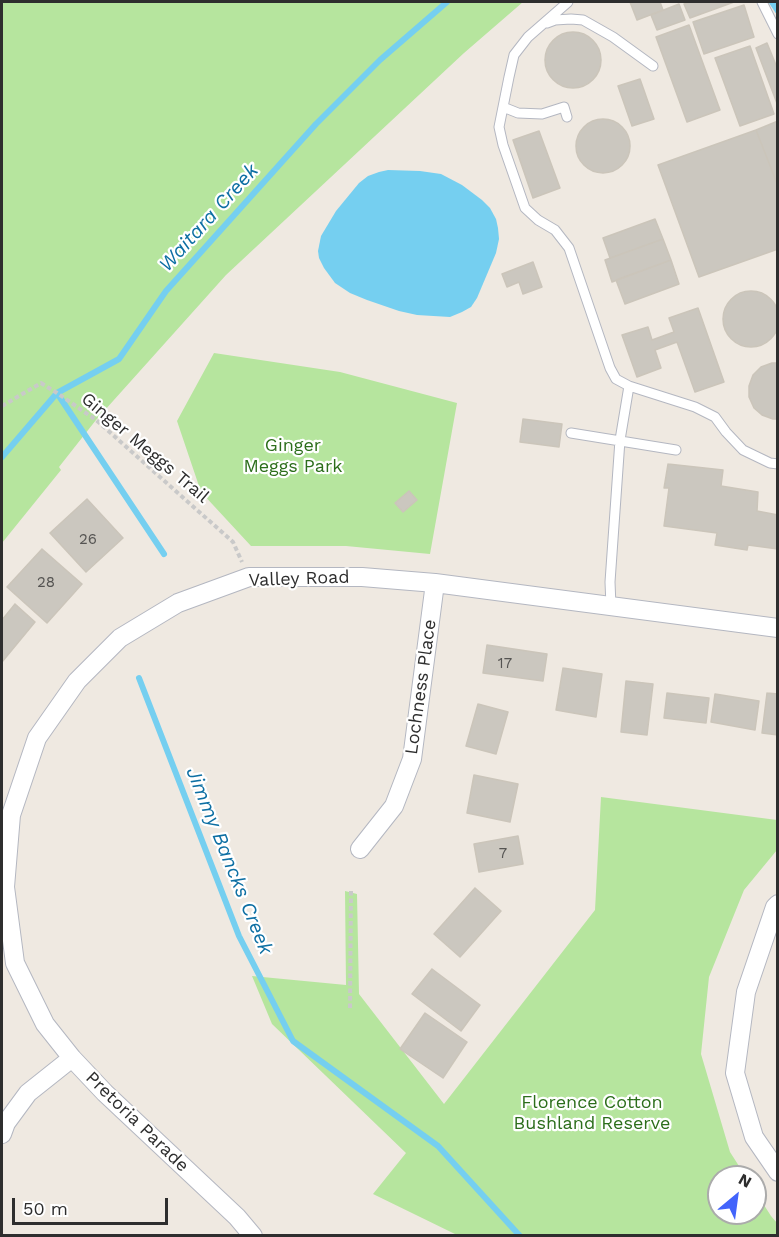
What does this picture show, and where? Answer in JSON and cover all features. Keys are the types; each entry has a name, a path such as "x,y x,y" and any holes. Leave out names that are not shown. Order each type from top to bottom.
{"street":[{"name":"Valley Road","path":"72,1058 45,1024 15,963 5,887 11,815 37,738 76,681 120,638 178,603 249,577 362,577 435,583 777,628"},
{"name":"Lochness Place","path":"360,849 394,806 412,759 435,583"},
{"path":"777,904 746,992 735,1073 754,1137 777,1172"},
{"path":"2,1134 6,1123 28,1093 72,1058"},
{"name":"Pretoria Parade","path":"72,1058 105,1093 237,1216 253,1236"}],"lane":[{"path":"568,2 528,37 514,56 503,107 499,127 525,208 538,220 555,230 569,248 609,368 616,379 629,386 695,407 715,417 743,450 777,464"},
{"path":"762,2 777,34"},
{"path":"542,25 563,19 583,20 613,37 653,66"},
{"path":"503,107 518,112 542,114 564,107 567,117"},
{"path":"610,606 620,440 629,386"},
{"path":"571,433 676,450"}],"path":[{"name":"Ginger Meggs Trail","path":"2,406 41,383 57,393 96,420 233,542 249,577"},
{"path":"350,1008 351,889"}],"green space":[{"path":"2,2 523,2 464,53 226,275 96,420 59,467 61,470 2,543"},
{"name":"Ginger Meggs Park","path":"214,353 340,372 457,403 430,554 346,546 251,546 201,492 177,421"},
{"name":"Florence Cotton Bushland Reserve","path":"601,797 777,820 777,850 744,890 709,977 701,1054 730,1152 738,1165 707,1165 707,1225 767,1225 767,1210 777,1223 777,1235 457,1235 373,1194 406,1153 272,1024 252,976 346,985 345,891 357,894 359,994 444,1104 595,910"}],"water":[{"path":"388,170 441,174 462,185 490,208 496,219 499,239 496,253 471,307 450,317 417,315 399,311 350,293 335,283 324,268 318,251 321,236 336,211 359,183 368,176"}],"building":[{"path":"630,2 660,2 663,10 637,20"},
{"path":"734,2 690,18 684,4"},
{"path":"679,4 685,20 657,30 651,15"},
{"path":"744,5 754,37 704,54 693,22"},
{"path":"689,25 720,110 687,122 656,37"},
{"path":"567,32 579,32 589,36 597,44 601,60 597,76 589,84 579,88 567,88 557,84 549,76 545,66 545,54 549,44 557,36"},
{"path":"767,43 778,70 778,106 756,48"},
{"path":"750,46 774,114 740,126 715,58"},
{"path":"640,79 654,119 632,126 618,86"},
{"path":"603,119 613,121 622,127 628,136 630,146 628,156 622,165 613,171 603,173 593,171 584,165 578,156 576,146 578,136 584,127 593,121"},
{"path":"778,121 778,186 756,130"},
{"path":"756,130 778,186 778,249 699,277 658,165"},
{"path":"539,131 560,188 533,198 513,140"},
{"path":"655,219 663,239 610,258 603,238"},
{"path":"663,239 671,260 612,282 605,260"},
{"path":"671,260 679,284 625,304 616,280"},
{"path":"533,262 542,287 523,294 519,282 507,287 502,274"},
{"path":"751,291 762,293 771,299 777,308 779,319 777,330 771,339 762,345 751,347 740,345 731,339 725,330 723,319 725,308 731,299 740,293"},
{"path":"698,308 724,382 695,392 677,342 655,350 661,368 637,377 622,335 648,327 652,340 674,332 669,318"},
{"path":"778,363 778,419 762,415 754,408 749,397 749,386 753,375 761,367"},
{"path":"523,419 562,424 559,447 520,442"},
{"path":"668,464 723,470 721,486 758,492 757,511 778,515 778,549 748,545 747,550 715,545 717,533 664,526 669,488 664,488"},
{"path":"409,491 417,500 403,512 395,503"},
{"path":"87,499 123,538 86,572 50,533"},
{"path":"42,549 82,584 47,623 7,587"},
{"path":"15,604 35,622 2,662 2,620"},
{"path":"487,645 547,654 543,681 483,673"},
{"path":"563,668 602,674 596,717 556,710"},
{"path":"626,681 653,684 647,735 621,732"},
{"path":"667,693 709,698 706,723 664,718"},
{"path":"767,693 778,694 778,735 762,733"},
{"path":"715,694 759,701 755,730 711,722"},
{"path":"478,704 508,712 496,754 466,746"},
{"path":"474,775 518,784 510,822 467,813"},
{"path":"518,836 523,864 479,872 474,844"},
{"path":"475,888 501,911 460,957 434,934"},
{"path":"432,969 480,1005 461,1031 412,994"},
{"path":"425,1013 467,1042 443,1078 400,1049"}],"waterway":[{"name":"Waitara Creek","path":"2,457 57,393 119,359 166,291 316,124 380,60 447,2"},
{"path":"772,2 778,11"},
{"name":"Jimmy Bancks Creek","path":"57,393 164,554"},
{"name":"Jimmy Bancks Creek","path":"139,678 239,936 293,1041 438,1146 520,1236"}]}
